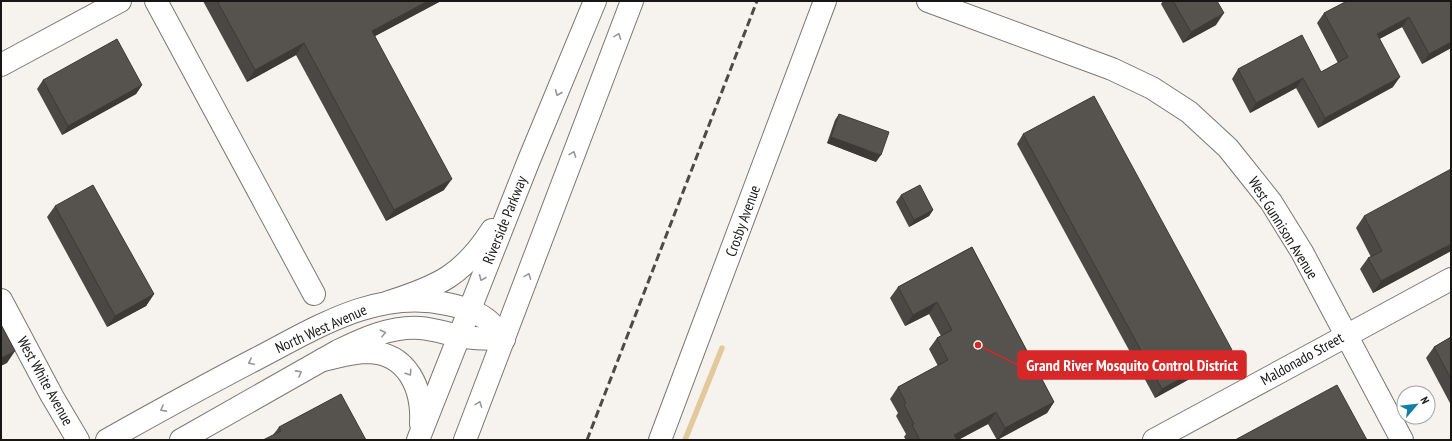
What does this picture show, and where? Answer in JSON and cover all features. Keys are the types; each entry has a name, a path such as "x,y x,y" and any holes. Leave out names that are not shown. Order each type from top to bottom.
{"street":[{"path":"1,65 120,1"},
{"path":"156,1 314,294"},
{"name":"Riverside Parkway","path":"419,437 595,1"},
{"path":"465,440 632,1"},
{"name":"Crosby Avenue","path":"660,440 825,1"},
{"name":"West Gunnison Avenue","path":"928,1 1112,70 1152,88 1189,112 1228,148 1271,202 1302,252 1402,440"},
{"path":"389,302 436,285 460,269 481,247 516,194"},
{"name":"Maldonado Street","path":"1154,440 1451,279"},
{"name":"West White Avenue","path":"1,300 52,396 78,440"},
{"name":"North West Avenue","path":"107,440 197,390 322,325 366,307 389,302 413,300 436,301 470,309 486,319 504,339"},
{"name":"North West Avenue","path":"181,440 322,360 361,340 400,329 431,329 459,336 480,339 504,339"},
{"path":"322,360 352,353 368,352 379,353 394,358 403,365 417,385 420,397 422,409 419,437"}],"building":[{"path":"217,1 428,1 372,31 452,179 394,210 304,43 255,70"},
{"path":"1173,1 1217,1 1224,13 1191,32"},
{"path":"1347,1 1451,1 1451,42 1429,54 1409,17 1377,34 1400,77 1325,118 1303,78 1256,103 1238,69 1302,35 1321,72 1348,57 1324,13"},
{"path":"117,39 142,85 68,126 43,80"},
{"path":"1094,96 1232,350 1162,389 1023,134"},
{"path":"839,114 889,132 881,155 831,137"},
{"path":"1451,169 1451,244 1381,281 1368,258 1382,251 1364,216"},
{"path":"93,185 154,294 115,316 55,206"},
{"path":"920,185 933,210 914,220 901,195"},
{"path":"972,247 1054,402 1005,428 996,412 954,435 957,440 920,440 912,425 914,424 904,405 906,403 898,387 948,360 937,338 952,330 937,302 913,315 898,287"},
{"path":"1,325 15,351 1,358"},
{"path":"1451,337 1451,379 1434,347"},
{"path":"1337,385 1367,440 1235,440"},
{"path":"341,394 366,440 263,440 281,431 279,427"}],"waterway":[{"path":"685,440 722,348"}],"railway":[{"path":"587,440 757,1"}],"place":[{"name":"Grand River Mosquito Control District","path":"978,345"}]}
